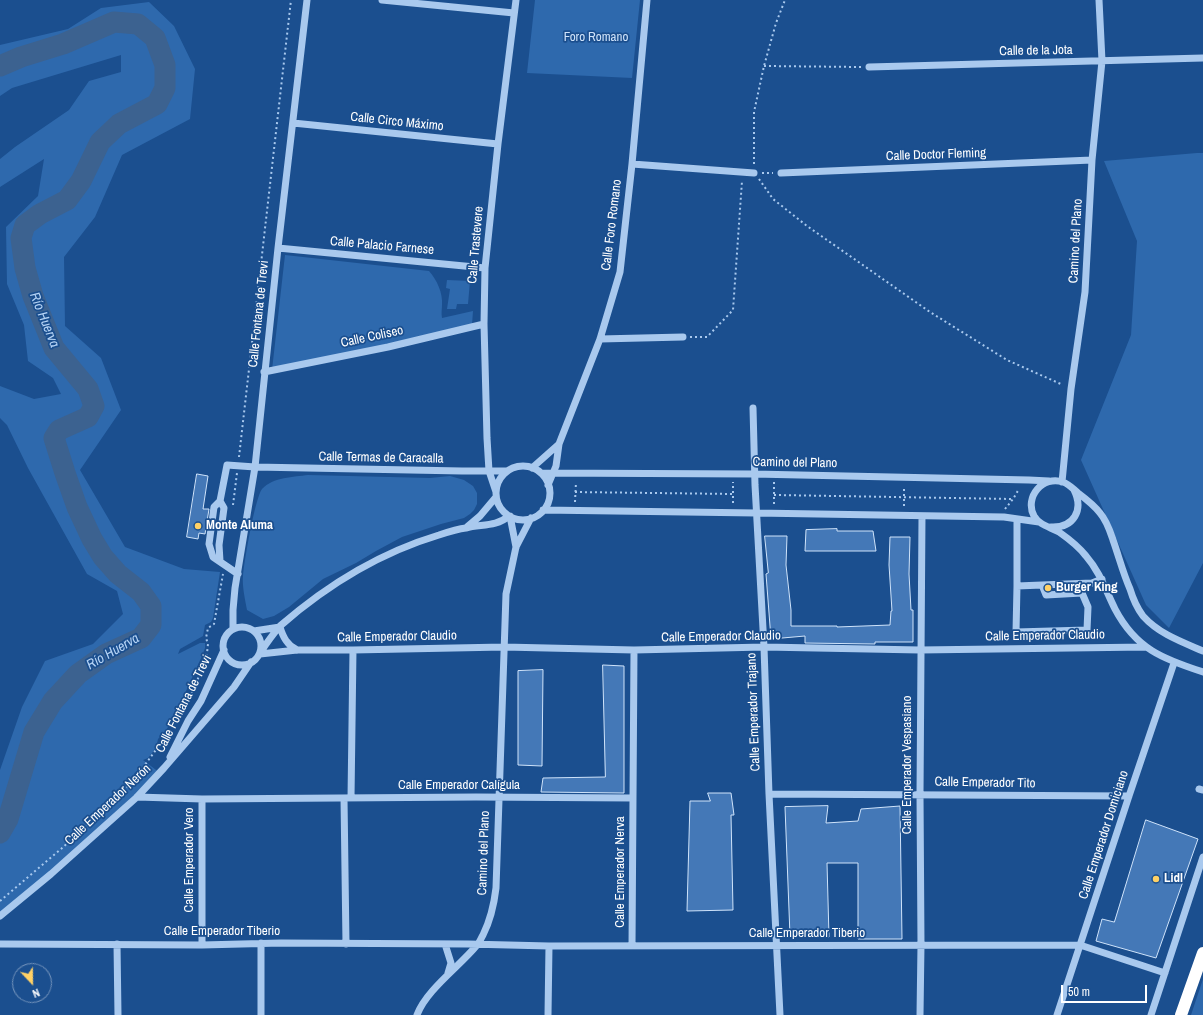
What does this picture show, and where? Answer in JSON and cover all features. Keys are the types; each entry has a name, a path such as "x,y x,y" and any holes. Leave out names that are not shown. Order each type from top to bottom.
{"highway":[{"path":"1181,1015 1203,953"}],"street":[{"name":"Calle Fontana de Trevi","path":"233,629 233,610 255,467 264,372 307,0"},
{"path":"382,0 514,13"},
{"name":"Calle Trastevere","path":"496,495 489,471 485,392 485,268 498,144 516,0"},
{"name":"Calle Foro Romano","path":"548,485 554,473 559,444 600,338 620,272 632,164 647,0"},
{"name":"Camino del Plano","path":"1062,482 1071,389 1085,292 1092,160 1102,61 1099,0"},
{"name":"Calle de la Jota","path":"869,67 1203,58"},
{"name":"Calle Circo Máximo","path":"293,123 498,144"},
{"name":"Calle Doctor Fleming","path":"781,173 1092,160"},
{"path":"632,164 754,173"},
{"name":"Calle Palacio Farnese","path":"278,248 485,268"},
{"name":"Calle Coliseo","path":"264,372 388,347 484,324"},
{"path":"600,338 683,337"},
{"name":"Calle Emperador Trajano","path":"753,408 754,474 764,648 769,794 780,1015"},
{"name":"Calle Foro Romano","path":"532,468 559,444"},
{"path":"238,466 227,465 220,501 214,507 209,544 213,557 238,574"},
{"name":"Calle Termas de Caracalla","path":"238,466 507,471"},
{"path":"467,527 480,516 496,495 499,480 507,471 520,466 532,468 541,473 548,485 549,496 546,506 538,515 520,520 509,516 500,508 496,495"},
{"name":"Camino del Plano","path":"541,473 754,474 1049,481"},
{"path":"1049,481 1062,482 1070,486 1077,497 1077,513 1073,520 1059,528 1046,526 1039,522 1034,516 1031,502 1033,495 1042,484 1049,481"},
{"path":"1073,490 1089,501 1101,513 1108,527 1135,604 1143,616 1164,633 1180,642 1203,651"},
{"path":"220,501 224,508 219,545 222,563"},
{"path":"543,510 1004,517 1039,522"},
{"path":"260,653 261,641 258,635 249,628 238,627 233,629 225,638 224,650 226,656 230,660 235,663 246,664 251,662 257,658 280,627 335,583 356,570 388,554 440,534 467,527 500,522 509,516"},
{"name":"Camino del Plano","path":"509,516 516,547"},
{"name":"Calle Emperador Vespasiano","path":"920,1015 920,650 922,516"},
{"name":"Camino del Plano","path":"417,1015 424,1001 478,944 489,923 494,906 496,888 506,594 516,547 531,518"},
{"path":"1017,519 1016,632 1087,630 1088,607 1082,594 1046,595 1042,585"},
{"path":"1051,527 1068,539 1086,555 1093,564 1102,579 1115,608 1132,634 1146,647 1163,658 1203,672"},
{"path":"1017,586 1092,583 1102,579"},
{"path":"254,631 280,627"},
{"path":"280,627 285,640 297,650"},
{"name":"Calle Emperador Claudio","path":"260,653 297,650 504,647 634,650 764,648 920,650 1146,647"},
{"name":"Calle Fontana de Trevi","path":"164,768 188,721 201,700 224,650"},
{"path":"346,944 347,798 353,650"},
{"path":"633,798 634,650"},
{"name":"Calle Emperador Nerón","path":"0,916 57,869 137,797 234,687 251,662"},
{"name":"Calle Emperador Domiciano","path":"1057,1015 1174,663"},
{"name":"Calle Emperador Tito","path":"769,794 1129,796"},
{"name":"Calle Emperador Calígula","path":"137,797 202,799 498,797 633,798"},
{"name":"Calle Emperador Nerva","path":"632,946 633,798"},
{"name":"Calle Emperador Vero","path":"202,799 202,945"},
{"path":"1151,1015 1203,857"},
{"path":"260,943 261,1015"},
{"name":"Calle Emperador Tiberio","path":"0,944 202,945 260,943 478,944 549,946 776,946 1080,944 1165,973"},
{"path":"118,944 118,1015"},
{"path":"445,944 451,964 447,975"},
{"path":"548,1015 549,946"}],"path":[{"path":"232,510 291,0"},
{"path":"785,0 776,23 764,66 754,112 754,173 773,199 807,226 930,312 1007,360 1071,389"},
{"path":"764,66 869,67"},
{"path":"683,337 707,337 734,310 743,172"},
{"path":"754,173 781,173"},
{"path":"574,511 576,473"},
{"path":"733,474 733,512"},
{"path":"774,475 774,513"},
{"path":"904,515 905,477"},
{"path":"1004,517 1004,510 1013,499 1024,480"},
{"path":"575,492 733,494"},
{"path":"774,496 1013,499"},
{"path":"0,901 61,849 133,781 171,729 195,687 207,653 208,644 206,638 208,628 214,624 222,563"}],"green space":[{"name":"Foro Romano","path":"535,0 640,0 632,78 527,73"},
{"path":"149,2 174,26 195,69 190,119 122,155 95,217 64,257 65,326 101,358 121,410 80,470 125,547 184,569 220,572 213,618 211,622 205,625 203,636 180,649 178,654 200,643 205,643 202,656 181,702 183,709 172,717 167,729 158,739 156,748 148,758 143,760 160,773 0,916 0,770 22,707 45,661 93,644 123,614 117,591 87,574 28,468 7,425 0,418 0,386 34,399 61,394 53,378 28,361 24,325 7,284 6,227 38,196 44,159 0,187 0,159 69,110 89,81 121,72 121,55 12,88 0,96 0,45 68,29 101,8"},
{"path":"1203,153 1203,563 1169,628 1146,605 1081,460 1131,335 1137,241 1104,161"},
{"path":"285,255 429,271 435,278 440,291 442,300 442,318 473,311 472,325 272,370"},
{"path":"447,280 470,281 468,304 457,304 456,309 447,309 450,289 446,288"},
{"path":"308,475 430,478 450,476 464,480 473,486 477,493 477,504 474,510 464,518 402,537 356,563 323,579 289,607 274,616 263,619 247,610 243,584 244,569 256,504 262,489 272,482 284,478"},
{"path":"1203,979 1203,1015 1191,1015"}],"building":[{"path":"197,474 208,476 203,509 209,509 205,534 199,533 198,539 187,537"},
{"path":"837,529 837,531 873,531 876,551 805,551 806,530"},
{"path":"765,536 787,536 786,565 791,610 791,626 837,627 890,625 892,611 889,565 890,537 910,537 909,574 911,610 913,610 913,642 875,642 875,644 805,643 805,636 771,639 766,574 768,573"},
{"path":"603,665 624,666 624,793 541,792 543,778 605,777"},
{"path":"543,670 542,766 518,765 518,671"},
{"path":"708,793 731,793 734,815 731,815 733,910 687,911 690,801 710,801"},
{"path":"828,806 826,823 858,821 861,809 900,806 902,939 858,939 858,863 827,863 829,937 790,936 785,807"},
{"name":"Lidl","path":"1146,820 1198,839 1156,958 1096,941 1102,919 1114,922"}],"waterway":[{"name":"Río Huerva","path":"0,66 21,57 63,44 114,22 138,24 155,38 165,65 165,88 157,104 119,124 100,142 81,181 67,200 40,214 25,225 21,238 25,268 33,296 54,348 88,389 94,406 88,417 59,430 54,438 65,473 77,507 92,539 103,557 118,574 141,592 151,606 151,625 141,638 106,654 78,674 53,701 34,732 8,819 0,833"}],"place":[{"name":"Monte Aluma","path":"198,526"},
{"name":"Burger King","path":"1048,588"},
{"name":"Lidl","path":"1156,879"}]}
